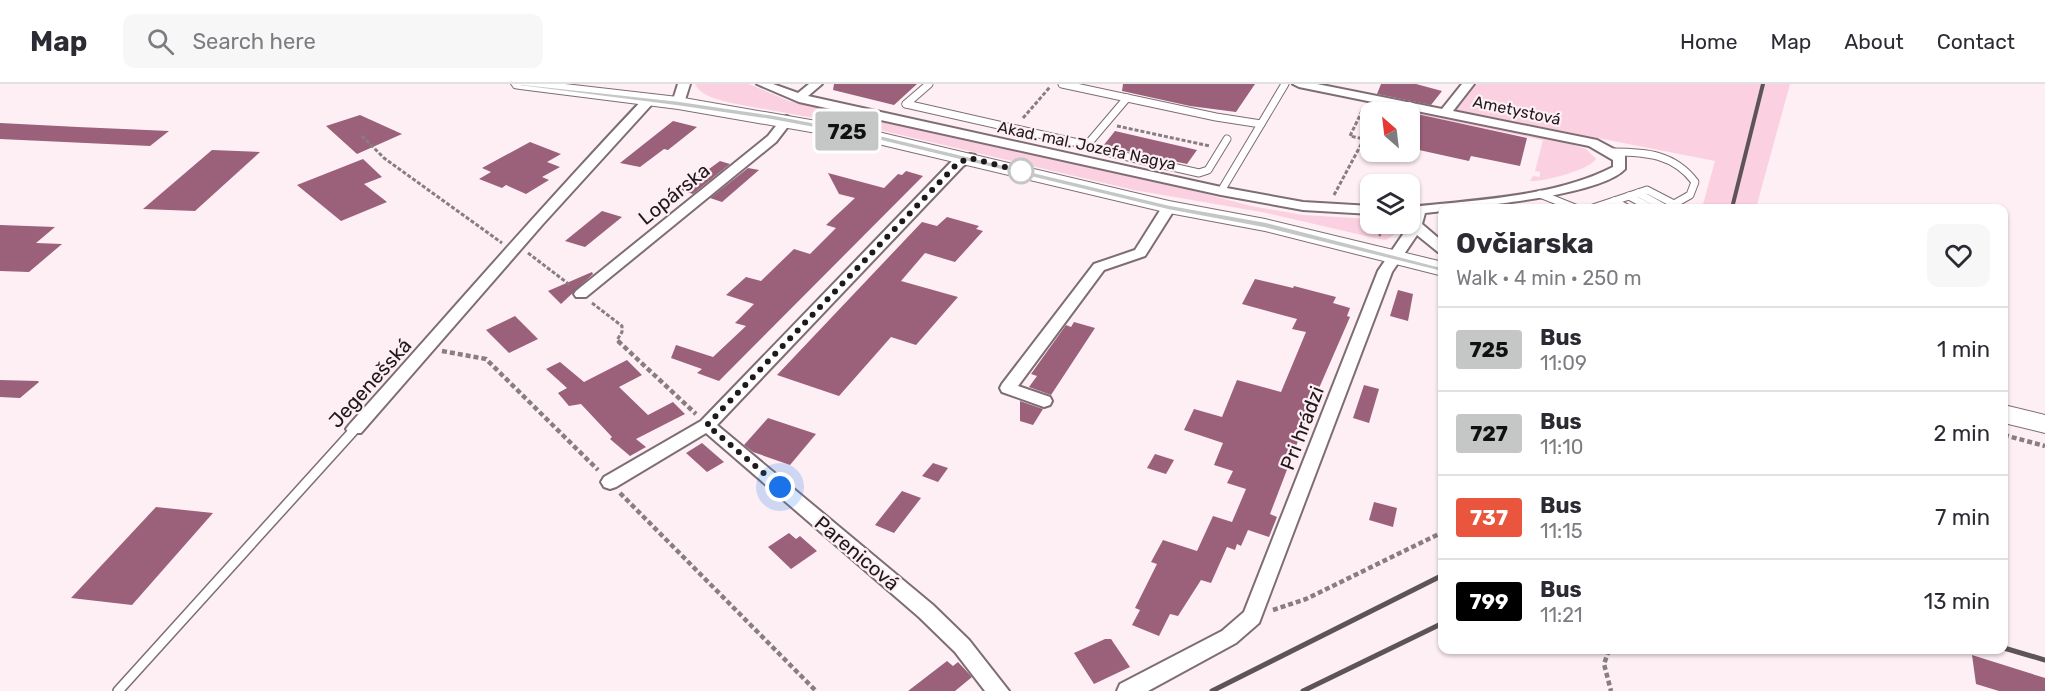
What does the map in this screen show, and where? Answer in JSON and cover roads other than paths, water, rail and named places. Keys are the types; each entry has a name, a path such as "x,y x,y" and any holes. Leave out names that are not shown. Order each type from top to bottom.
{"main road":[{"path":"520,84 650,99 787,120 970,158 1169,207 1265,225 1438,267"},
{"path":"2008,415 2045,424"}],"street":[{"path":"678,103 684,84"},
{"name":"Akad. mal. Jozefa Nagya","path":"763,84 799,98 1221,190 1303,206 1360,209"},
{"path":"799,98 816,84"},
{"name":"Ametystová","path":"1299,84 1593,143 1616,155"},
{"path":"1446,112 1468,84"},
{"name":"Jegenešská","path":"355,429 427,349 522,237 610,139 650,99"},
{"name":"Lopárska","path":"581,294 772,139 787,120"},
{"path":"1474,204 1540,194 1600,179 1619,169 1616,155"},
{"path":"610,482 707,425 958,163 970,158"},
{"path":"1044,401 1008,388 1099,267 1140,253 1169,207"},
{"path":"1420,210 1438,208"},
{"path":"1420,230 1438,245"},
{"name":"Pri hrádzi","path":"1128,691 1229,637 1252,617 1385,271 1410,234"},
{"name":"Parenicová","path":"707,425 926,611 962,646 998,691"}],"lane":[{"path":"929,84 906,104 1199,173 1208,170 1227,139"},
{"path":"1062,84 1261,124"},
{"path":"1221,190 1285,84"},
{"path":"1087,145 1127,98"},
{"path":"1616,155 1653,152 1682,165 1695,182 1690,195 1677,204"},
{"path":"1616,204 1647,189 1674,204"},
{"path":"1638,193 1659,204"},
{"path":"1540,194 1565,204"},
{"path":"1629,196 1644,204"},
{"name":"Jegenešská","path":"118,691 355,429"}],"railway":[{"path":"1733,204 1763,84"},
{"path":"1212,691 1438,578"},
{"path":"1303,691 1438,625"},
{"path":"2008,649 2045,660"}]}
